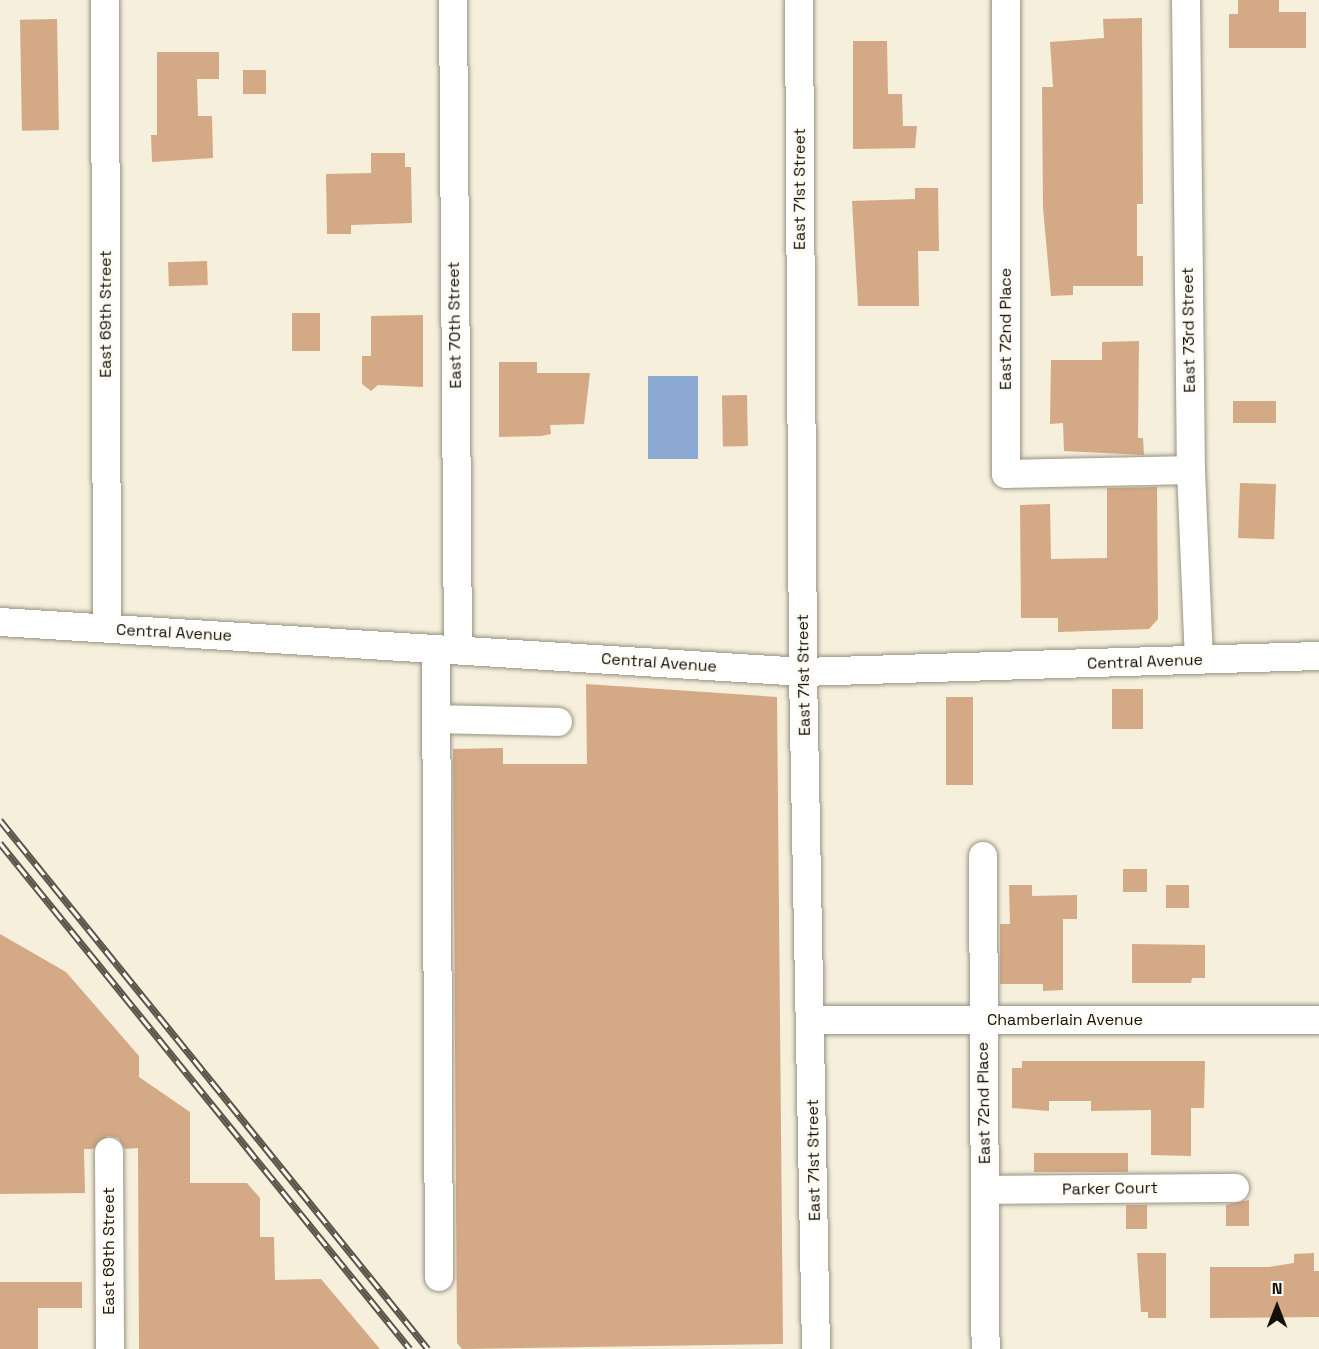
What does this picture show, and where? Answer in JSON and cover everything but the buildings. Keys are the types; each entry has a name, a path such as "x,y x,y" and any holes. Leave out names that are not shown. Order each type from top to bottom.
{"street":[{"name":"East 69th Street","path":"105,0 107,628"},
{"name":"East 70th Street","path":"439,1277 437,719 447,649 453,0"},
{"name":"East 71st Street","path":"799,0 803,672 812,1020 816,1349"},
{"name":"East 72nd Place","path":"1006,0 1006,474 1191,470"},
{"name":"East 73rd Street","path":"1186,0 1191,470 1199,660"},
{"name":"Central Avenue","path":"0,622 803,672 1319,656"},
{"path":"437,719 558,722"},
{"name":"East 72nd Place","path":"983,856 986,1349"},
{"name":"Chamberlain Avenue","path":"812,1020 1319,1020"},
{"name":"East 69th Street","path":"109,1152 110,1349"},
{"name":"Parker Court","path":"985,1190 1235,1188"}],"water":[{"path":"648,376 698,376 698,459 648,459"}],"railway":[{"path":"0,820 428,1349"},
{"path":"0,843 410,1349"}]}
